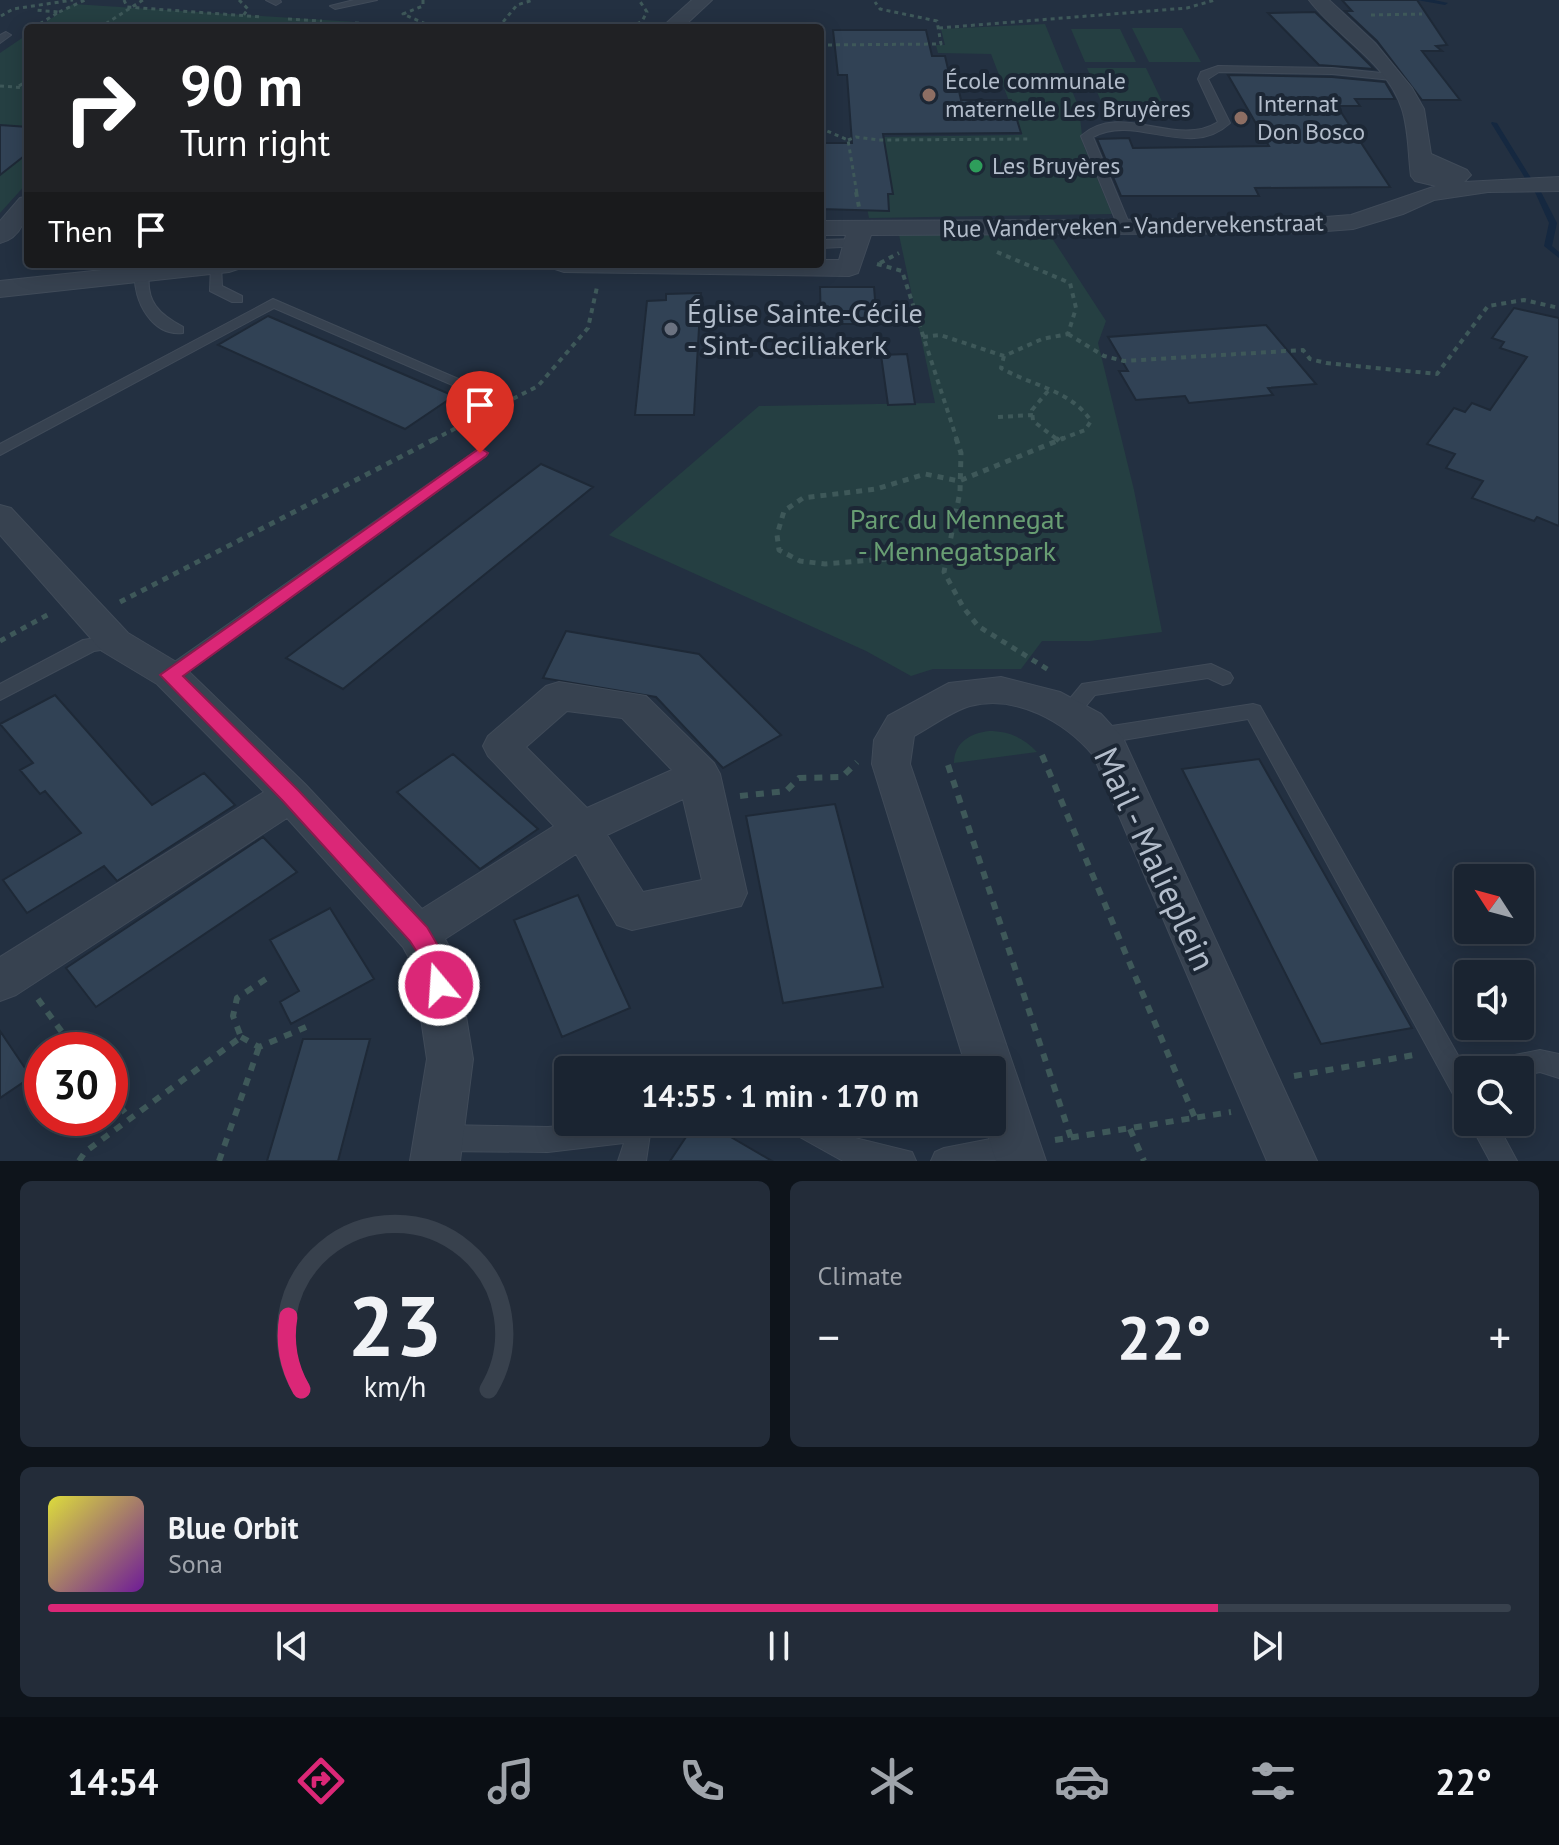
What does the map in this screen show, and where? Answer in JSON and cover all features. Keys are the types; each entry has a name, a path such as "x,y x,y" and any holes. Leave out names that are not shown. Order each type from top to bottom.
{"street":[{"path":"676,24 703,0"},
{"path":"1326,8 1392,77 1411,104 1419,157"},
{"name":"Rue Vanderveken - Vandervekenstraat","path":"824,230 863,249 1125,228 1300,226 1353,222 1395,209 1428,194 1488,185 1559,184"},
{"path":"0,236 24,208"},
{"path":"824,268 849,268 863,249"},
{"path":"0,289 196,268"},
{"path":"0,310 31,287"},
{"path":"0,515 96,619 170,675 291,795 418,934 435,961 450,1059 437,1149"},
{"path":"987,1056 891,764 893,740 901,726 962,693 1001,690 1071,717"},
{"path":"559,696 633,706 700,774 703,799 726,893 632,912 582,829 502,746 559,696"},
{"name":"Mail - Malieplein","path":"1071,717 1109,748 1292,1161"},
{"path":"418,934 582,829 700,774"},
{"path":"9,976 291,795"},
{"path":"1006,1116 1018,1154"}],"lane":[{"path":"335,6 372,0"},
{"path":"1125,228 1087,136 1092,132 1107,127 1131,126 1161,134 1192,134 1220,127 1224,123 1222,117 1203,79 1205,74 1218,69 1332,71 1392,77"},
{"path":"824,244 863,249"},
{"path":"222,268 215,288 237,299"},
{"path":"142,274 139,291 143,303 149,312 178,330"},
{"path":"0,450 273,303 462,384"},
{"path":"170,675 480,453"},
{"path":"0,693 90,645 96,619"},
{"path":"1071,717 1089,689 1211,671 1223,678"},
{"path":"1071,717 1253,711 1454,1070"},
{"path":"1534,1062 1559,1066"},
{"path":"437,1149 587,1136"},
{"path":"631,1161 641,1136"},
{"path":"822,1136 843,1148 903,1161"},
{"path":"1490,1136 1504,1161"},
{"path":"944,1161 1018,1154"}],"path":[{"path":"25,10 73,0"},
{"path":"40,24 85,0"},
{"path":"105,24 143,0"},
{"path":"239,0 248,9 243,16"},
{"path":"423,0 423,6 403,14 426,24"},
{"path":"510,0 517,5"},
{"path":"501,24 517,5 533,0"},
{"path":"637,24 647,12 639,0"},
{"path":"939,28 1187,8 1215,0"},
{"path":"824,45 941,44 937,21 880,9 875,2"},
{"path":"1326,8 1422,14"},
{"path":"0,17 13,9 59,12"},
{"path":"18,87 24,83"},
{"path":"0,86 24,88"},
{"path":"824,130 848,140 856,137 879,140 1030,139"},
{"path":"848,140 863,249"},
{"path":"863,249 894,254 905,252"},
{"path":"863,249 902,271 961,453 960,492 944,572 963,607 978,626 1052,671 1071,717"},
{"path":"983,251 997,252 1070,283 1077,297 1076,320 1068,334"},
{"path":"0,641 96,619 538,386 588,328 598,268"},
{"path":"923,337 940,335 1004,356 1042,339 1068,334 1104,356 1124,361 1303,350 1310,359 1326,363 1437,374 1488,306 1524,300 1559,308"},
{"path":"947,554 825,564 800,561 779,550 777,535 784,511 803,498 876,489 925,474 959,481 1085,430 1091,421 1087,411 1070,399 1017,379 1001,368 1004,356"},
{"path":"1048,391 1032,410 1033,421 1059,441"},
{"path":"998,417 1033,415"},
{"path":"1018,1154 1071,1138 1195,1118 1042,755"},
{"path":"948,765 1071,1138"},
{"path":"768,794 786,791 799,778 842,777"},
{"path":"259,1047 241,1037 233,1016 237,998 272,975"},
{"path":"9,976 59,1032"},
{"path":"219,1161 259,1047 306,1027"},
{"path":"79,1161 241,1037"},
{"path":"1257,1083 1444,1050"},
{"path":"1130,1129 1144,1161"}],"green space":[{"path":"73,4 386,24 43,24"},
{"name":"Les Bruyères","path":"1045,24 1079,108 1083,144 1112,214 869,218 863,188 878,137 1022,135 991,54 938,53 936,45 945,45 941,29"},
{"path":"1132,28 1182,28 1201,62 1149,62"},
{"path":"1071,29 1120,29 1136,62 1085,62"},
{"path":"24,37 24,186 0,213 0,53"},
{"path":"1087,68 1146,68 1170,118 1108,118"},
{"name":"Parc du Mennegat - Mennegatspark","path":"899,235 1050,235 1106,321 1098,343 1134,490 1162,632 1090,641 1042,641 1021,669 933,669 911,676 866,651 609,535 759,406 935,403"},
{"path":"989,731 1016,736 1037,752 954,763 957,750 964,740"}],"building":[{"path":"1342,0 1417,0 1447,45 1436,46 1442,51 1422,51 1460,100 1422,100 1377,41 1345,11 1352,11"},
{"path":"1315,12 1374,69 1319,65 1268,13"},
{"name":"École communale maternelle Les Bruyères","path":"833,30 926,30 932,56 945,56 953,91 959,91 961,100 1011,100 1021,133 883,134 893,194 888,194 889,211 824,209 824,143 852,143 847,75 838,75"},
{"path":"1228,75 1332,77 1385,82 1395,99 1355,99 1360,106 1337,106 1390,187 1255,188 1259,196 1121,196 1097,139 1129,138 1133,148 1269,146"},
{"path":"0,125 24,127 24,156 0,175"},
{"path":"820,287 874,287 877,324 821,324"},
{"path":"701,293 694,415 635,415 647,301 666,300 666,294"},
{"path":"1514,308 1559,318 1559,526 1537,517 1534,521 1472,498 1483,481 1446,468 1455,454 1427,444 1454,408 1465,412 1472,403 1490,410 1527,357 1500,348 1504,342 1492,338"},
{"path":"268,316 454,396 405,429 218,345"},
{"path":"1266,325 1316,384 1268,388 1273,395 1189,403 1185,396 1136,400 1119,371 1128,371 1108,337"},
{"path":"907,354 915,404 888,405 881,355"},
{"path":"541,464 593,487 343,689 286,658"},
{"path":"566,631 699,654 781,735 723,768 656,697 543,678"},
{"path":"55,695 152,805 204,773 235,805 117,881 104,866 27,913 3,880 81,833 45,791 40,794 20,770 33,763 0,724"},
{"path":"453,754 538,829 480,869 397,792"},
{"path":"1259,759 1412,1028 1321,1044 1182,769"},
{"path":"835,804 883,987 783,1003 746,816"},
{"path":"263,837 297,872 96,1007 66,968"},
{"path":"578,895 630,1008 562,1037 514,920"},
{"path":"330,908 374,979 291,1024 280,1002 299,991 270,940"},
{"path":"0,1031 24,1067 24,1082 0,1098"},
{"path":"303,1039 370,1039 338,1161 267,1161"},
{"path":"687,1136 729,1136 772,1161 670,1161"}],"waterway":[{"path":"1420,0 1445,3"},
{"path":"1494,123 1528,178"},
{"path":"1537,190 1553,223 1548,246 1559,256"}],"place":[{"name":"École communale maternelle Les Bruyères","path":"929,95"},
{"name":"Internat Don Bosco","path":"1241,118"},
{"name":"Les Bruyères","path":"976,166"},
{"name":"Église Sainte-Cécile - Sint-Ceciliakerk","path":"671,329"}],"route":[{"path":"439,985 435,961 418,934 291,795 170,675 480,453"}]}
